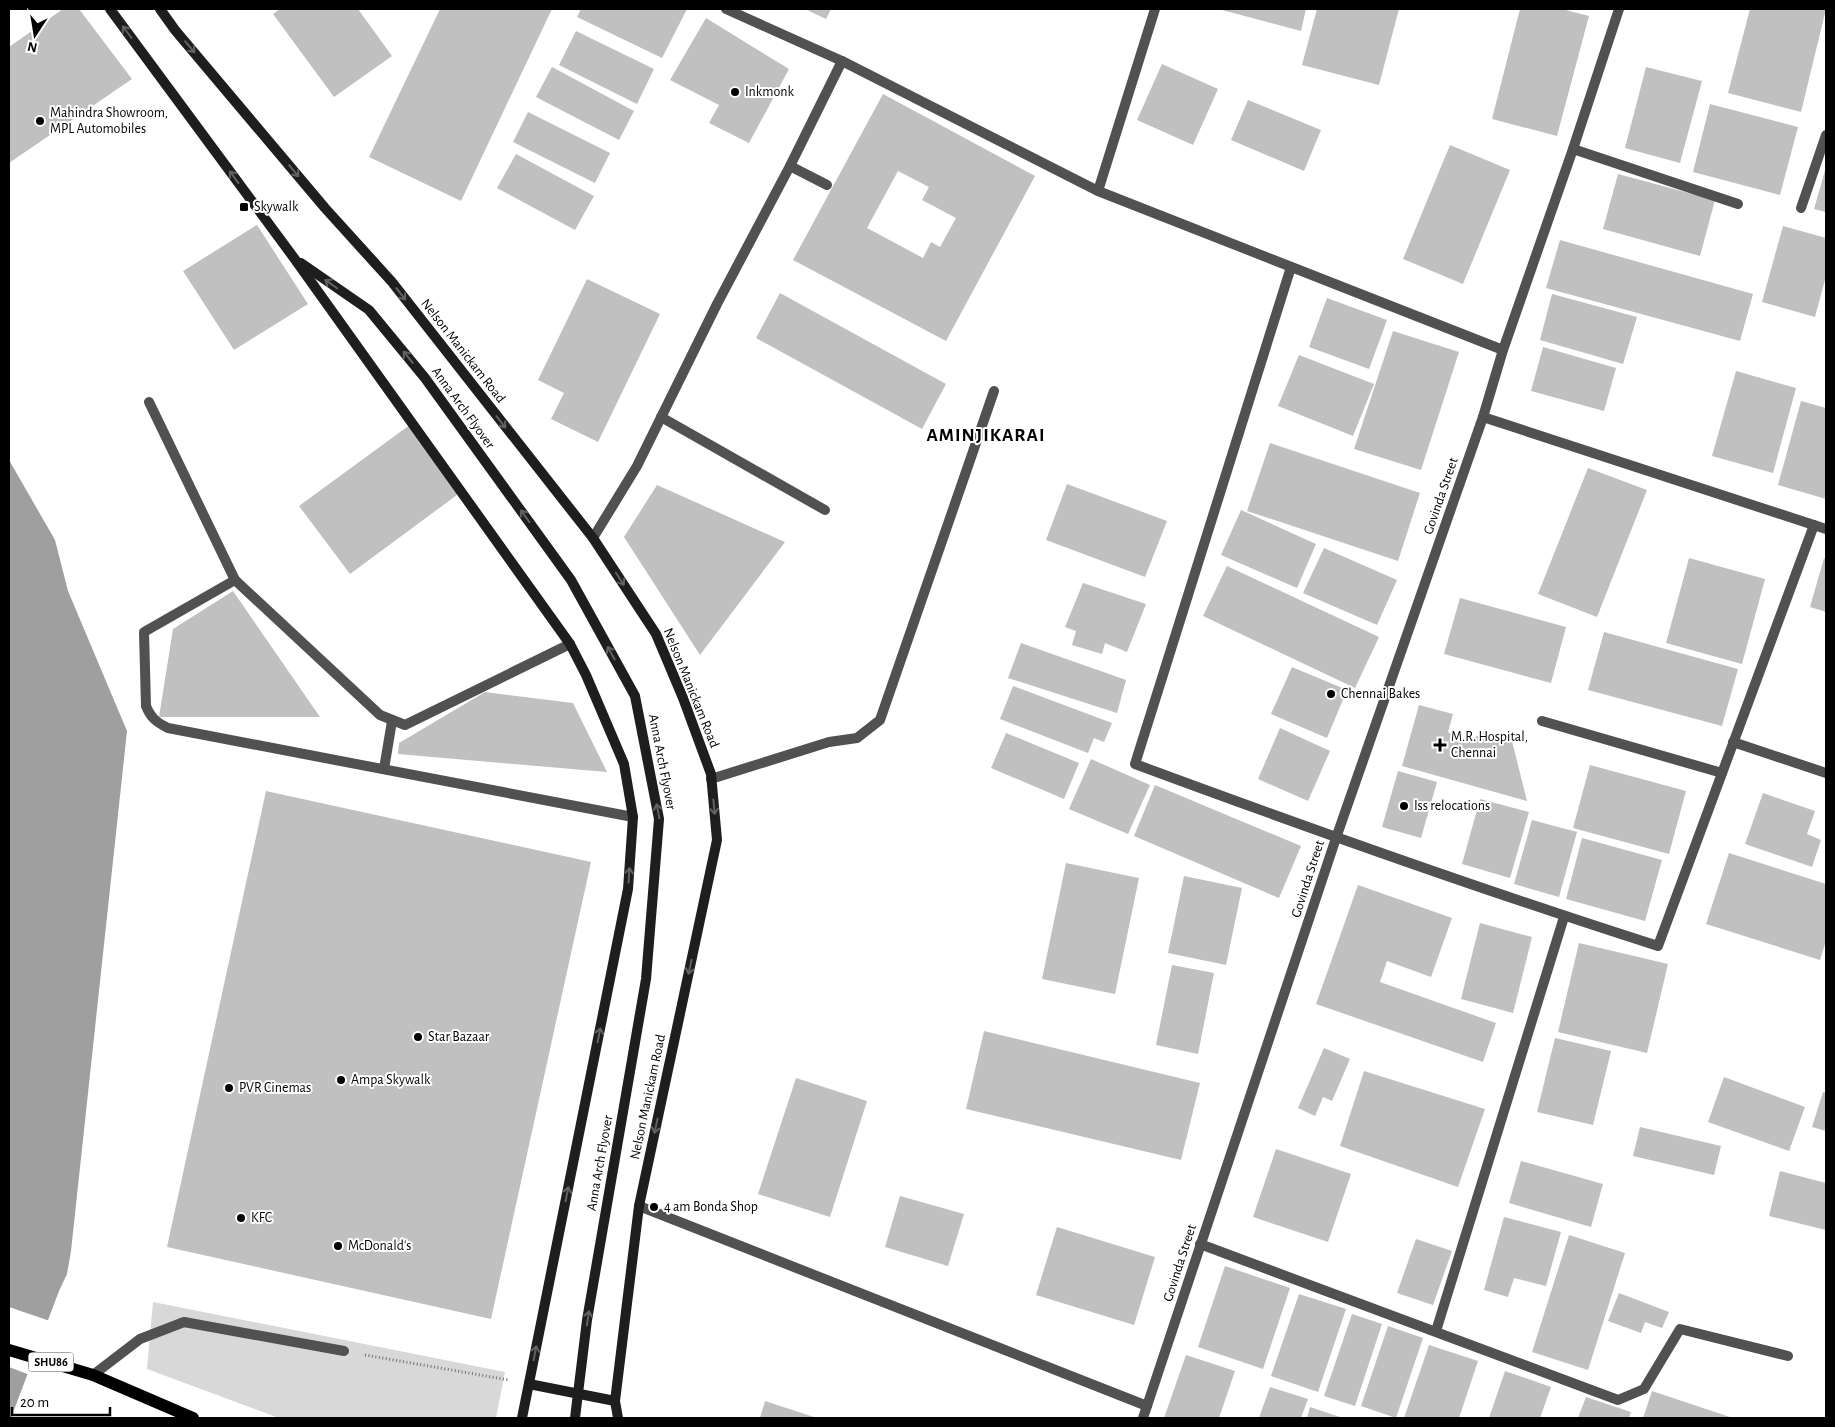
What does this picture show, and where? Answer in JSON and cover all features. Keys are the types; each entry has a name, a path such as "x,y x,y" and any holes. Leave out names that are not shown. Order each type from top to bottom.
{"main road":[{"path":"110,9 294,258 570,644 586,675 624,764 633,817 628,889 522,1418"},
{"name":"Nelson Manickam Road","path":"160,9 325,208 392,282 593,538 656,634 683,698 711,774 717,840 639,1206 615,1402 618,1418"},
{"name":"Anna Arch Flyover","path":"294,258 369,310 425,378 571,580 634,696 659,819 658,838 646,979 587,1320 575,1418"},
{"name":"SHU86","path":"9,1350 93,1375 193,1418"},
{"path":"529,1384 615,1402"}],"street":[{"path":"726,9 842,60 1098,191 1503,350"},
{"path":"1098,191 1155,9"},
{"name":"Govinda Street","path":"1143,1418 1336,838 1483,417 1503,350 1574,148 1619,9"},
{"path":"593,538 637,466 717,304 790,166 842,60"},
{"path":"1801,208 1826,135"},
{"path":"1574,148 1738,204"},
{"path":"790,166 827,185"},
{"path":"1291,267 1134,764 1336,838 1658,946 1814,525"},
{"path":"711,778 829,742 857,738 880,720 994,391"},
{"path":"148,402 235,580 380,715 392,721 405,724 570,644"},
{"path":"661,417 824,510"},
{"path":"1483,417 1826,529"},
{"path":"235,580 144,632 146,706 151,717 168,728 633,817"},
{"path":"384,770 392,721"},
{"path":"1542,721 1722,774"},
{"path":"1733,742 1826,773"},
{"path":"1436,1331 1564,916"},
{"path":"639,1206 1147,1406"},
{"path":"1200,1244 1618,1400 1644,1389 1680,1329 1788,1356"},
{"path":"93,1375 140,1340 184,1322 344,1351"}],"path":[{"path":"344,1351 529,1384"}],"shaded area":[{"path":"9,460 55,540 68,591 127,731 71,1251 67,1274 11,1418 9,1418"},
{"path":"153,1302 505,1372 496,1418 279,1418 147,1369"}],"pier":[{"path":"9,1307 50,1321 30,1375 9,1367"}],"building":[{"name":"Mahindra Showroom, MPL Automobiles","path":"63,9 79,9 132,79 9,163 9,47"},
{"path":"280,9 358,9 392,56 334,97 273,14"},
{"path":"440,9 552,9 461,201 369,157"},
{"path":"581,9 687,9 662,58 577,17"},
{"path":"805,9 831,9 826,19"},
{"path":"1218,9 1306,9 1301,31"},
{"path":"1317,9 1399,9 1379,85 1302,65"},
{"path":"1520,9 1562,9 1589,16 1557,136 1492,119"},
{"path":"1750,9 1826,9 1801,112 1728,93"},
{"name":"Inkmonk","path":"706,18 789,69 749,143 709,123 719,105 670,80"},
{"path":"576,31 654,69 637,104 559,65"},
{"path":"1162,64 1218,89 1193,145 1137,120"},
{"path":"552,67 634,111 619,140 536,97"},
{"path":"1646,67 1702,81 1680,163 1625,148"},
{"path":"883,94 1035,176 946,341 793,260","holes":["898,171 929,187 922,200 956,218 940,247 931,242 923,258 867,228"]},
{"path":"1248,100 1321,130 1304,171 1231,140"},
{"path":"1710,104 1798,127 1780,195 1693,172"},
{"path":"528,112 610,153 595,183 513,142"},
{"path":"1450,145 1510,170 1463,284 1403,259"},
{"path":"516,154 594,196 575,230 497,188"},
{"path":"1826,167 1826,212 1814,209"},
{"path":"1618,174 1715,200 1700,256 1603,229"},
{"path":"257,225 308,304 234,350 183,271"},
{"path":"1783,226 1826,238 1826,276 1815,317 1762,302"},
{"path":"1560,240 1753,294 1740,341 1546,288"},
{"path":"587,279 660,314 598,442 551,419 564,393 538,380"},
{"path":"780,293 946,384 922,429 756,338"},
{"path":"1552,294 1637,317 1623,364 1540,340"},
{"path":"1327,298 1387,320 1369,369 1309,347"},
{"path":"1393,331 1459,352 1421,470 1354,449"},
{"path":"1543,347 1616,368 1604,411 1531,391"},
{"path":"1299,355 1374,384 1353,436 1278,406"},
{"path":"1736,371 1796,388 1773,473 1712,456"},
{"path":"1801,401 1826,408 1826,499 1778,485"},
{"path":"411,424 461,492 350,574 299,506"},
{"path":"1270,443 1420,493 1398,561 1247,511"},
{"path":"1588,468 1647,490 1597,617 1538,594"},
{"path":"1067,484 1167,521 1145,577 1046,540"},
{"path":"657,485 785,542 700,655 624,537"},
{"path":"1241,510 1316,544 1297,588 1221,555"},
{"path":"1324,548 1397,580 1377,625 1303,593"},
{"path":"1689,558 1765,579 1742,664 1666,643"},
{"path":"1824,558 1826,559 1826,612 1810,607"},
{"path":"1227,566 1379,637 1355,688 1203,616"},
{"path":"1083,583 1146,604 1127,652 1105,643 1102,654 1072,645 1076,631 1065,627"},
{"path":"233,591 320,717 159,717 173,629"},
{"path":"1460,598 1566,627 1551,683 1444,654"},
{"path":"1604,632 1738,669 1722,726 1588,690"},
{"path":"1021,643 1126,680 1117,713 1008,678"},
{"path":"1292,667 1347,690 1327,738 1271,714"},
{"path":"1013,686 1112,723 1104,742 1094,738 1088,753 1000,719"},
{"path":"485,692 573,703 607,772 398,754 399,743"},
{"path":"1419,705 1453,714 1448,732 1465,743 1484,732 1512,741 1527,801 1402,766"},
{"path":"1280,728 1330,751 1308,801 1258,779"},
{"path":"1006,733 1079,763 1064,799 991,768"},
{"path":"1091,759 1150,785 1128,834 1069,809"},
{"path":"1590,765 1686,791 1669,854 1573,828"},
{"path":"1398,771 1437,782 1421,838 1382,827"},
{"path":"1155,785 1301,846 1279,898 1134,836"},
{"name":"Ampa Skywalk","path":"266,791 591,862 491,1319 167,1247"},
{"path":"1763,793 1815,811 1807,834 1821,840 1812,867 1745,844"},
{"path":"1480,799 1529,812 1510,878 1462,864"},
{"path":"1532,820 1577,832 1559,897 1514,884"},
{"path":"1582,838 1662,860 1645,921 1566,899"},
{"path":"1729,853 1826,884 1826,941 1820,960 1706,924"},
{"path":"1066,863 1139,878 1115,994 1042,979"},
{"path":"1184,876 1242,888 1226,965 1168,953"},
{"path":"1358,885 1452,918 1431,977 1387,961 1380,982 1496,1023 1483,1062 1316,1004"},
{"path":"1480,923 1532,937 1513,1013 1461,999"},
{"path":"1579,943 1668,964 1647,1053 1558,1032"},
{"path":"1172,965 1214,973 1198,1054 1156,1045"},
{"path":"984,1031 1200,1083 1181,1160 966,1109"},
{"path":"1555,1038 1611,1051 1593,1125 1537,1112"},
{"path":"1324,1048 1350,1059 1332,1101 1323,1097 1315,1116 1298,1108"},
{"path":"1364,1071 1485,1109 1458,1187 1340,1146"},
{"path":"1724,1077 1805,1107 1789,1151 1708,1122"},
{"path":"796,1078 867,1101 830,1217 758,1194"},
{"path":"1823,1092 1826,1093 1826,1131 1812,1127"},
{"path":"1640,1127 1721,1146 1714,1175 1633,1156"},
{"path":"1276,1149 1351,1174 1328,1242 1253,1217"},
{"path":"1521,1161 1603,1184 1591,1227 1509,1203"},
{"path":"1780,1171 1826,1183 1826,1230 1769,1216"},
{"path":"900,1196 964,1214 948,1266 885,1247"},
{"path":"1504,1217 1561,1232 1546,1286 1514,1278 1508,1297 1484,1290"},
{"path":"1057,1227 1155,1257 1134,1325 1036,1295"},
{"path":"1569,1235 1625,1253 1588,1370 1532,1352"},
{"path":"1416,1239 1452,1251 1433,1305 1397,1293"},
{"path":"1225,1266 1290,1288 1263,1369 1198,1347"},
{"path":"1619,1293 1669,1312 1662,1328 1645,1322 1641,1333 1608,1321"},
{"path":"1299,1294 1346,1309 1318,1392 1271,1376"},
{"path":"1352,1314 1382,1324 1355,1406 1324,1396"},
{"path":"1388,1326 1423,1338 1396,1418 1361,1406"},
{"path":"1429,1345 1478,1361 1459,1418 1404,1418"},
{"path":"1186,1355 1235,1371 1219,1418 1164,1418"},
{"path":"1505,1371 1551,1387 1540,1418 1489,1418"},
{"path":"1270,1387 1308,1399 1301,1418 1259,1418"},
{"path":"1652,1391 1733,1418 1643,1418"},
{"path":"1586,1397 1631,1412 1629,1418 1578,1418"},
{"path":"765,1401 817,1418 760,1418"},
{"path":"1310,1407 1343,1418 1307,1418"}],"place":[{"name":"Inkmonk","path":"735,92"},
{"name":"Mahindra Showroom, MPL Automobiles","path":"40,121"},
{"name":"Skywalk","path":"244,207"},
{"name":"Chennai Bakes","path":"1331,694"},
{"name":"M.R. Hospital, Chennai","path":"1440,745"},
{"name":"Iss relocations","path":"1404,806"},
{"name":"Star Bazaar","path":"418,1037"},
{"name":"Ampa Skywalk","path":"341,1080"},
{"name":"PVR Cinemas","path":"229,1088"},
{"name":"4 am Bonda Shop","path":"654,1207"},
{"name":"KFC","path":"241,1218"},
{"name":"McDonald's","path":"338,1246"}],"district":[{"name":"AMINJIKARAI","path":"986,435"}]}
